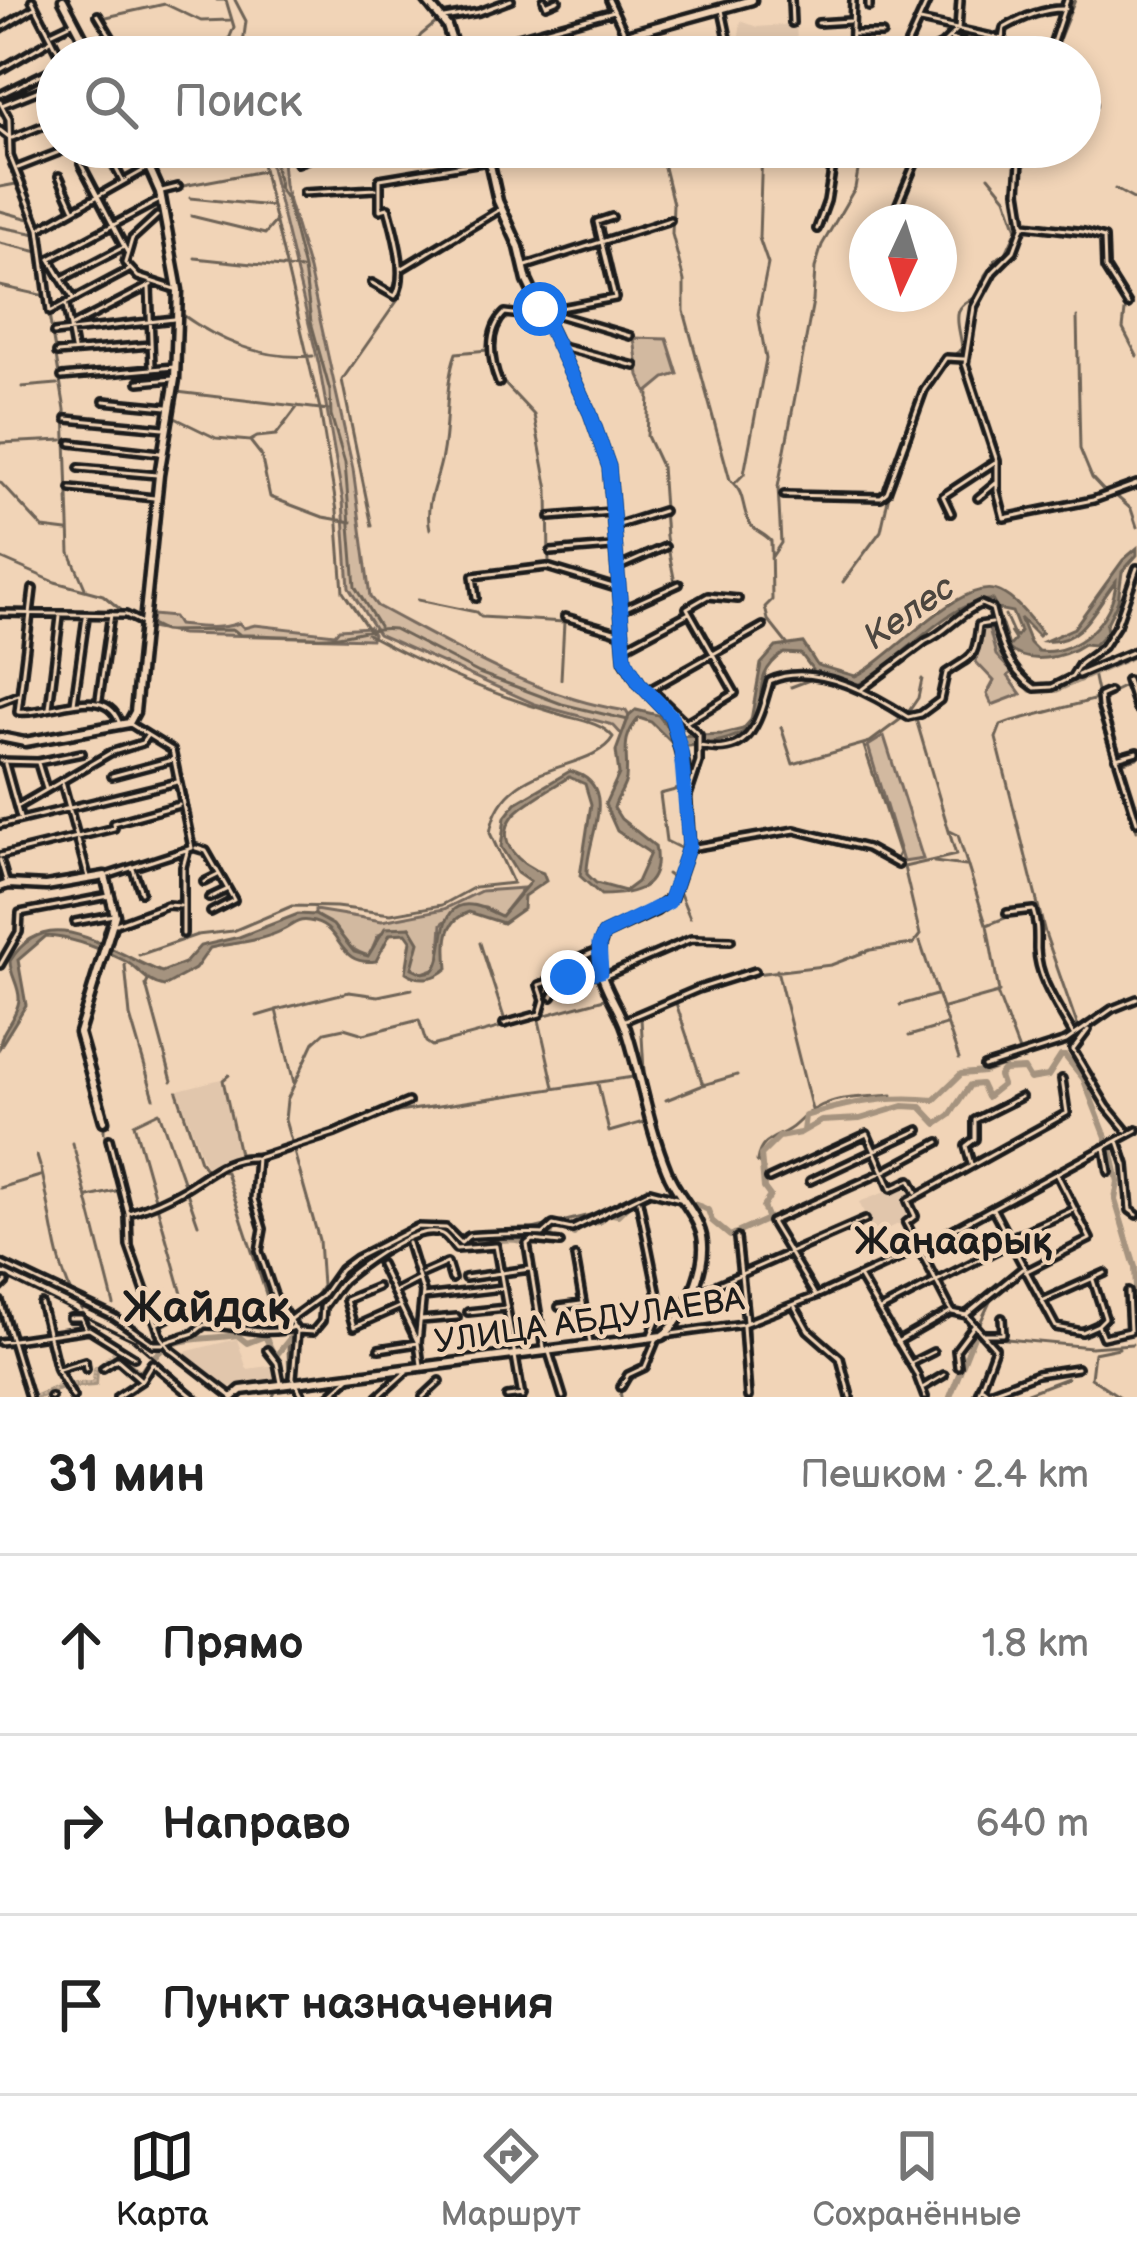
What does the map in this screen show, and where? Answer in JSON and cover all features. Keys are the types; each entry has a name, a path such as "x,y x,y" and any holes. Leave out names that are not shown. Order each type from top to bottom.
{"main road":[{"path":"63,0 82,36"},
{"path":"426,0 442,18 449,36"},
{"path":"626,36 752,0"},
{"path":"0,736 25,742 124,724 135,712 158,475 175,379 178,290 161,195 151,168"},
{"path":"492,168 501,209 524,267 602,446 611,481 622,633 630,672 666,705 681,751 689,849 669,902 601,939 601,974 624,1023 665,1166 702,1238 689,1296 671,1329 657,1336"},
{"path":"3,886 46,886 105,876 115,915 79,1033 104,1121"},
{"name":"УЛИЦА АБДУЛАЕВА","path":"232,1397 241,1390 657,1336"}],"street":[{"path":"32,0 51,36 74,22"},
{"path":"442,18 511,0"},
{"path":"544,0 546,5 558,0"},
{"path":"609,0 630,34"},
{"path":"791,0 793,23"},
{"path":"854,0 851,34 882,34"},
{"path":"912,36 928,0"},
{"path":"951,36 958,29 961,0"},
{"path":"1038,0 1046,8"},
{"path":"1056,36 1067,0"},
{"path":"724,5 729,36"},
{"path":"0,29 36,7"},
{"path":"1003,36 1004,28 1046,8 1066,9"},
{"path":"527,36 614,11"},
{"path":"98,15 110,36"},
{"path":"818,23 850,21"},
{"path":"920,21 989,36"},
{"path":"0,61 2,69 36,46"},
{"path":"0,102 36,80"},
{"path":"0,102 36,89"},
{"path":"0,102 9,119 10,156 39,229 50,312 128,270"},
{"path":"10,138 36,128"},
{"path":"0,130 10,138"},
{"path":"17,169 36,161"},
{"path":"83,168 128,254"},
{"path":"116,168 123,182"},
{"path":"39,229 147,168"},
{"path":"372,283 395,296 401,283 388,208 380,210 378,189 385,176 441,168"},
{"path":"817,229 832,168"},
{"path":"898,204 913,168"},
{"path":"1020,168 1019,208 1024,224 1014,250 993,272 976,301 965,372 997,460 1004,518 1093,500 1137,484"},
{"path":"58,176 75,209"},
{"path":"74,300 50,259 178,187"},
{"path":"303,194 378,189"},
{"path":"401,269 501,209"},
{"path":"128,270 128,254 140,229 157,216"},
{"path":"499,383 491,348 502,314 529,314 615,298 597,222 612,217"},
{"path":"524,267 670,220"},
{"path":"1024,224 1101,236 1105,268 1128,305"},
{"path":"62,279 124,247"},
{"path":"128,270 151,285 178,290"},
{"path":"151,285 152,368"},
{"path":"54,333 151,285"},
{"path":"65,304 74,351"},
{"path":"542,311 630,336"},
{"path":"72,327 176,319"},
{"path":"57,353 150,345"},
{"path":"560,347 635,366"},
{"path":"784,495 881,496 887,492 931,376 946,358 966,359"},
{"path":"62,377 175,366"},
{"path":"139,382 175,379"},
{"path":"104,401 169,408"},
{"path":"67,419 165,428"},
{"path":"71,443 162,453"},
{"path":"951,513 943,496 997,460"},
{"path":"79,468 158,475"},
{"path":"978,498 998,482"},
{"path":"71,490 156,499"},
{"path":"613,526 663,511"},
{"path":"550,517 613,512"},
{"path":"551,553 614,547"},
{"path":"616,568 664,547"},
{"path":"476,598 473,576 547,567 618,589"},
{"path":"1072,677 1110,638 1137,568"},
{"path":"620,610 680,584"},
{"path":"34,589 18,712 99,701 124,724 172,750 190,849 183,934"},
{"path":"688,722 736,693 687,608 708,596 738,598"},
{"path":"862,688 977,605 991,607 1002,651 1031,687 1049,688 1137,650"},
{"path":"0,613 111,614 144,622"},
{"path":"49,710 61,613"},
{"path":"624,647 689,613"},
{"path":"74,704 86,614"},
{"path":"99,701 111,614"},
{"path":"565,617 622,633"},
{"path":"702,750 748,736 762,716 773,678 808,673 862,688 909,717 921,714 941,698 948,670 974,656 979,625 994,622"},
{"path":"649,690 763,626"},
{"path":"1127,680 1137,709"},
{"path":"1109,692 1099,699 1137,822"},
{"path":"0,701 20,694"},
{"path":"666,705 699,734 702,750 689,789 687,815"},
{"path":"17,807 110,753 142,743 148,735"},
{"path":"20,820 2,761 38,762 82,752"},
{"path":"1115,758 1137,752"},
{"path":"112,776 174,760"},
{"path":"38,762 46,790"},
{"path":"62,782 88,879"},
{"path":"0,825 178,782"},
{"path":"3,886 0,857 183,804"},
{"path":"689,849 701,843 795,830 866,848 898,865"},
{"path":"105,876 200,847 234,900 211,912"},
{"path":"132,867 141,892"},
{"path":"204,882 219,874"},
{"path":"209,898 227,889"},
{"path":"0,965 19,932 20,913 111,896"},
{"path":"113,925 167,904 182,906"},
{"path":"1007,913 1033,910 1046,983 1074,1036"},
{"path":"75,922 115,915"},
{"path":"504,1024 540,1014 544,1000 539,985 601,974 692,938 731,940"},
{"path":"569,978 566,964 592,953"},
{"path":"624,1023 698,989 754,971"},
{"path":"552,997 560,982 569,978"},
{"path":"984,1067 1074,1036 1112,1009 1137,999"},
{"path":"1087,1028 1073,1050 1128,1132"},
{"path":"952,1312 906,1223 914,1216 908,1201 1067,1113 1062,1079"},
{"path":"972,1166 965,1149 975,1139 975,1120 1021,1096"},
{"path":"128,1214 189,1187 213,1168 335,1133 408,1102"},
{"path":"810,1181 919,1130"},
{"name":"УЛИЦА АБДУЛАЕВА","path":"657,1336 745,1324 816,1296 1137,1130"},
{"path":"770,1180 867,1134 891,1189 910,1180 917,1194"},
{"path":"109,1139 128,1214 129,1246 167,1345 232,1397"},
{"path":"1117,1139 1126,1165 1130,1210 1137,1215"},
{"path":"816,1296 771,1222 940,1142"},
{"path":"1105,1146 1109,1172"},
{"path":"257,1159 254,1192 263,1229 259,1251 275,1298 293,1329 288,1384"},
{"path":"966,1315 1024,1270 1090,1239 1057,1172"},
{"path":"289,1320 322,1296 351,1261 417,1227 446,1228 461,1243 469,1236 543,1234 553,1225 572,1228 650,1191 683,1201"},
{"path":"621,1387 628,1375 645,1366 662,1310 639,1201"},
{"path":"993,1208 1059,1329 1082,1332 1105,1318 1094,1280"},
{"path":"880,1310 1074,1210"},
{"path":"689,1296 865,1220"},
{"path":"0,1263 9,1276 106,1313 153,1344 167,1345 194,1334 204,1324 234,1324 271,1334 293,1329 313,1332 343,1278 393,1243 421,1233 438,1233 456,1249 496,1246 523,1396 507,1397"},
{"path":"737,1238 748,1397"},
{"path":"408,1241 421,1277 421,1367"},
{"path":"560,1243 527,1241 546,1351 563,1397"},
{"path":"574,1257 590,1344"},
{"path":"393,1292 445,1263 452,1279"},
{"path":"380,1264 418,1343"},
{"path":"465,1278 532,1269"},
{"path":"1042,1301 1105,1273"},
{"path":"0,1288 9,1276"},
{"path":"859,1276 926,1397"},
{"path":"377,1287 346,1300 355,1327 400,1306"},
{"path":"423,1297 503,1287"},
{"path":"1097,1325 1103,1337 1128,1334 1128,1292"},
{"path":"0,1301 29,1397"},
{"path":"559,1307 583,1303"},
{"path":"41,1304 57,1370 73,1397"},
{"path":"794,1305 808,1330 840,1358 850,1397"},
{"path":"468,1312 508,1308"},
{"path":"157,1324 183,1310"},
{"path":"897,1342 952,1312 966,1315 996,1347 977,1397"},
{"path":"420,1320 457,1317"},
{"path":"70,1318 81,1318 81,1328"},
{"path":"983,1334 1003,1334 1002,1318"},
{"path":"958,1366 956,1350 975,1325"},
{"path":"0,1342 81,1328 94,1330 134,1357"},
{"path":"379,1349 418,1343"},
{"path":"267,1350 288,1384 303,1397"},
{"path":"910,1364 933,1352"},
{"path":"103,1368 117,1359 141,1381"},
{"path":"57,1370 85,1361 86,1369"},
{"path":"117,1397 141,1381 152,1363 193,1397"},
{"path":"981,1387 991,1394 1037,1374 1077,1368"},
{"path":"378,1397 409,1369"},
{"path":"328,1397 352,1375"},
{"path":"922,1388 944,1376"},
{"path":"423,1397 440,1381"}],"shaded area":[{"path":"741,21 757,27 796,24 797,36 739,36"},
{"path":"271,168 283,168 309,270 353,469 370,597 377,606 528,683 626,711 629,716 622,735 613,725 535,704 378,634 349,588 343,501 319,365"},
{"path":"634,338 667,339 678,374 647,393 639,375"},
{"name":"Келес","path":"1137,548 1137,555 1122,572 1107,632 1094,645 1046,658 1016,654 1008,648 1015,640 1010,632 1017,636 1020,632 1012,612 997,609 992,600 976,602 941,621 859,684 816,674 801,654 784,653 769,667 754,723 741,734 676,747 651,722 639,718 627,741 626,779 614,808 655,846 655,872 635,891 601,895 580,876 591,804 585,784 569,777 513,816 506,835 512,851 543,873 546,881 524,896 523,909 503,923 469,912 454,921 448,935 448,968 438,975 422,978 406,972 411,940 406,933 390,934 376,961 363,961 346,952 320,924 309,921 266,937 210,948 195,969 164,986 105,952 46,936 18,960 26,1005 0,1047 19,1000 10,961 26,942 43,933 82,936 162,972 185,963 200,946 298,914 315,915 333,925 354,952 368,956 385,928 410,927 419,942 412,968 433,971 449,915 456,908 467,905 501,916 530,882 517,873 501,847 505,817 516,803 570,771 586,778 598,801 587,874 596,883 625,891 637,882 650,853 617,831 605,804 619,774 616,751 629,716 636,710 658,715 675,736 743,729 751,720 761,664 776,647 803,643 817,665 855,676 947,606 985,590 1006,595 1028,616 1042,633 1038,636 1020,618 1038,651 1066,648 1100,622 1116,581 1078,630 1058,641 1045,641 1074,628"},
{"path":"152,615 173,617 178,625 193,627 239,623 244,628 255,625 335,634 339,629 369,627 373,634 371,639 181,634 150,628"},
{"path":"982,626 989,628 996,655 1012,672 1008,676 1021,694 992,705 987,694 994,681 976,662"},
{"path":"884,736 923,859 903,862 868,746"},
{"path":"523,888 501,916 485,908 463,906 442,924 439,967 423,973 412,968 416,939 410,927 378,935 369,956 353,949 315,915 315,910 382,921 444,909 481,891"},
{"path":"221,1079 239,1156 205,1166 178,1090"},
{"path":"909,1183 914,1194 905,1200 912,1218 874,1235 859,1202"},
{"path":"237,1339 247,1369 276,1365 279,1382 251,1386 249,1381 224,1389 184,1352"}],"waterway":[{"path":"217,0 226,0 234,27 230,36"},
{"path":"235,0 246,21 244,36"},
{"path":"423,0 446,36"},
{"path":"613,0 627,36"},
{"path":"1060,36 1075,0"},
{"path":"102,18 165,4 201,21 230,20"},
{"path":"420,36 437,22"},
{"path":"7,140 9,165 31,212"},
{"path":"263,168 320,409 337,511 343,592 370,632"},
{"path":"275,168 304,269 311,322 345,463 355,587 379,626"},
{"path":"664,168 673,204 672,234 684,281 684,311 730,480 750,524 771,541 772,600 765,607 768,620 787,644"},
{"path":"736,482 744,474 766,359 758,314 768,264 759,238 761,168"},
{"path":"771,558 781,543 778,487 815,268 822,245 855,188 858,168"},
{"path":"183,186 263,171"},
{"path":"944,363 962,349 958,326 962,306 978,297 985,275 1006,253 1017,229 1006,197 989,176"},
{"path":"0,187 16,184"},
{"path":"1115,189 1137,201"},
{"path":"190,198 271,206"},
{"path":"0,211 33,220"},
{"path":"191,216 265,234 276,221"},
{"path":"130,251 148,226"},
{"path":"0,227 37,234"},
{"path":"0,243 39,252"},
{"path":"195,258 301,269"},
{"path":"127,261 145,278"},
{"path":"0,286 45,296"},
{"path":"170,290 175,310"},
{"path":"372,526 342,380 402,294"},
{"path":"1125,311 1123,329 1137,356"},
{"path":"180,313 243,347 313,356"},
{"path":"49,315 65,410 70,553 85,588"},
{"path":"1077,317 1080,449 1092,478 1106,493"},
{"path":"430,529 430,502 442,456 456,353 488,350 495,321"},
{"path":"504,383 534,415 548,490 549,563"},
{"path":"22,387 57,384"},
{"path":"900,461 929,386"},
{"path":"177,392 329,410"},
{"path":"649,395 647,436 661,466 675,583"},
{"path":"173,417 216,438 250,441 276,435 298,406"},
{"path":"0,443 63,440"},
{"path":"250,441 261,455 270,497 323,517 352,522"},
{"path":"843,582 881,531 892,481"},
{"path":"0,482 43,528 67,531"},
{"path":"1115,495 1131,509 1137,527"},
{"path":"0,558 55,582 103,595 121,610 163,631 234,630 240,635 317,637 394,629 479,673 562,704 628,720"},
{"path":"418,600 481,617 564,622 561,679"},
{"path":"998,614 1009,646"},
{"path":"1005,615 1014,635"},
{"path":"995,631 1001,655 1031,690 1056,690 1137,654"},
{"path":"139,955 197,935 233,931 292,906 391,914 442,905 475,887 513,883 490,833 498,809 529,779 587,757 613,737 590,723 462,680 367,634"},
{"path":"1093,673 1103,720"},
{"path":"791,687 812,679 856,690"},
{"path":"907,714 918,698 922,679"},
{"path":"1130,684 1137,680"},
{"path":"1102,697 1127,685"},
{"path":"1079,1030 1045,933 996,738 1001,725 1097,699"},
{"path":"781,727 793,764 870,742 905,716"},
{"path":"871,849 904,867 956,855 916,719"},
{"path":"1104,723 1120,773"},
{"path":"864,746 899,853 895,861"},
{"path":"1120,763 1137,758"},
{"path":"1121,777 1137,831"},
{"path":"679,789 660,794 666,841 684,850"},
{"path":"690,844 799,827 862,845"},
{"path":"950,831 958,835 986,924"},
{"path":"934,862 966,866"},
{"path":"623,1024 747,975 831,965 870,950 913,944 920,935 904,867"},
{"path":"667,874 674,879 690,918"},
{"path":"999,992 987,925 1020,912"},
{"path":"920,942 959,1059"},
{"path":"480,943 506,1024"},
{"path":"125,965 130,1016 154,1098"},
{"path":"777,970 813,1114"},
{"path":"149,979 146,985 172,1081"},
{"path":"294,1083 276,1010 349,992 378,996 412,989"},
{"path":"997,993 1019,1051"},
{"path":"944,1008 998,993"},
{"path":"900,1005 936,995"},
{"path":"1085,1026 1137,996"},
{"path":"319,1305 314,1298 322,1286 319,1240 285,1120 287,1100 314,1042 325,1032 344,1028 364,1034 419,1020 432,1046 608,998"},
{"path":"1090,1027 1112,1011 1137,1002"},
{"path":"676,1003 703,1085 737,1075"},
{"path":"257,1016 274,1011"},
{"path":"641,1018 644,1071"},
{"path":"539,1020 554,1087"},
{"path":"909,1036 946,1025"},
{"path":"1055,1045 1065,1045 1087,1030"},
{"path":"293,1148 398,1112 633,1077 626,1038"},
{"path":"803,1131 805,1116 869,1101 934,1100 961,1074 984,1072 1037,1051"},
{"path":"297,1329 310,1330 319,1321 322,1299 335,1291 341,1272 351,1272 353,1262 427,1230 443,1229 462,1248 472,1238 521,1241 532,1234 548,1241 554,1226 574,1234 582,1224 599,1222 607,1213 618,1215 633,1200 651,1194 708,1210 712,1221 730,1236 768,1219 763,1207 770,1196 764,1188 761,1155 779,1137 800,1133 821,1121 860,1119 903,1106 921,1107 937,1124 950,1115 970,1085 981,1084 987,1097 1002,1085 999,1076 1004,1070 1024,1069 1030,1079 1048,1076 1061,1056 1083,1078 1108,1142"},
{"path":"229,1075 223,1080 239,1154 268,1152 290,1143"},
{"path":"598,1084 609,1132 647,1121"},
{"path":"666,1100 701,1086"},
{"path":"177,1092 200,1161 206,1170 226,1172 269,1303"},
{"path":"764,1169 757,1161 763,1146 817,1107 892,1095"},
{"path":"182,1294 134,1124 159,1112 198,1224"},
{"path":"105,1135 119,1189"},
{"path":"73,1143 74,1148"},
{"path":"1110,1145 1118,1182 1115,1200 1135,1267 1137,1312"},
{"path":"75,1151 114,1305"},
{"path":"37,1156 40,1166"},
{"path":"41,1169 72,1295"},
{"path":"0,1188 40,1176"},
{"path":"89,1197 120,1190 127,1245 141,1284"},
{"path":"251,1193 256,1211"},
{"path":"521,1232 598,1213"},
{"path":"376,1246 400,1232 426,1225 445,1225 456,1236 475,1234"},
{"path":"260,1226 262,1270 294,1335"},
{"path":"320,1296 336,1271 357,1256"},
{"path":"994,1293 974,1336 1091,1347 1132,1344"},
{"path":"75,1300 82,1310"},
{"path":"748,1327 750,1397"},
{"path":"36,1397 62,1386 95,1384 96,1369 117,1356 141,1373 171,1345 237,1335 247,1343 265,1336 275,1357 295,1332"},
{"path":"950,1397 974,1336"},
{"path":"273,1397 289,1388 288,1343"},
{"path":"1119,1348 1094,1353 1091,1378 1120,1397"},
{"path":"843,1360 853,1397"},
{"path":"1017,1397 1067,1378"},
{"path":"619,1383 621,1397"}],"tunnel":[{"path":"63,1385 94,1383 95,1369 118,1348"},
{"path":"31,1397 50,1392 62,1381"}],"railway":[{"path":"0,1275 133,1340 200,1397"}],"district":[{"name":"Жаңаарық","path":"953,1240"},
{"name":"Жайдақ","path":"206,1306"}],"route":[{"path":"540,309 590,413 609,467 625,659 639,683 666,708 677,730 689,845 669,902 604,934 599,944 601,971 568,977"}]}
